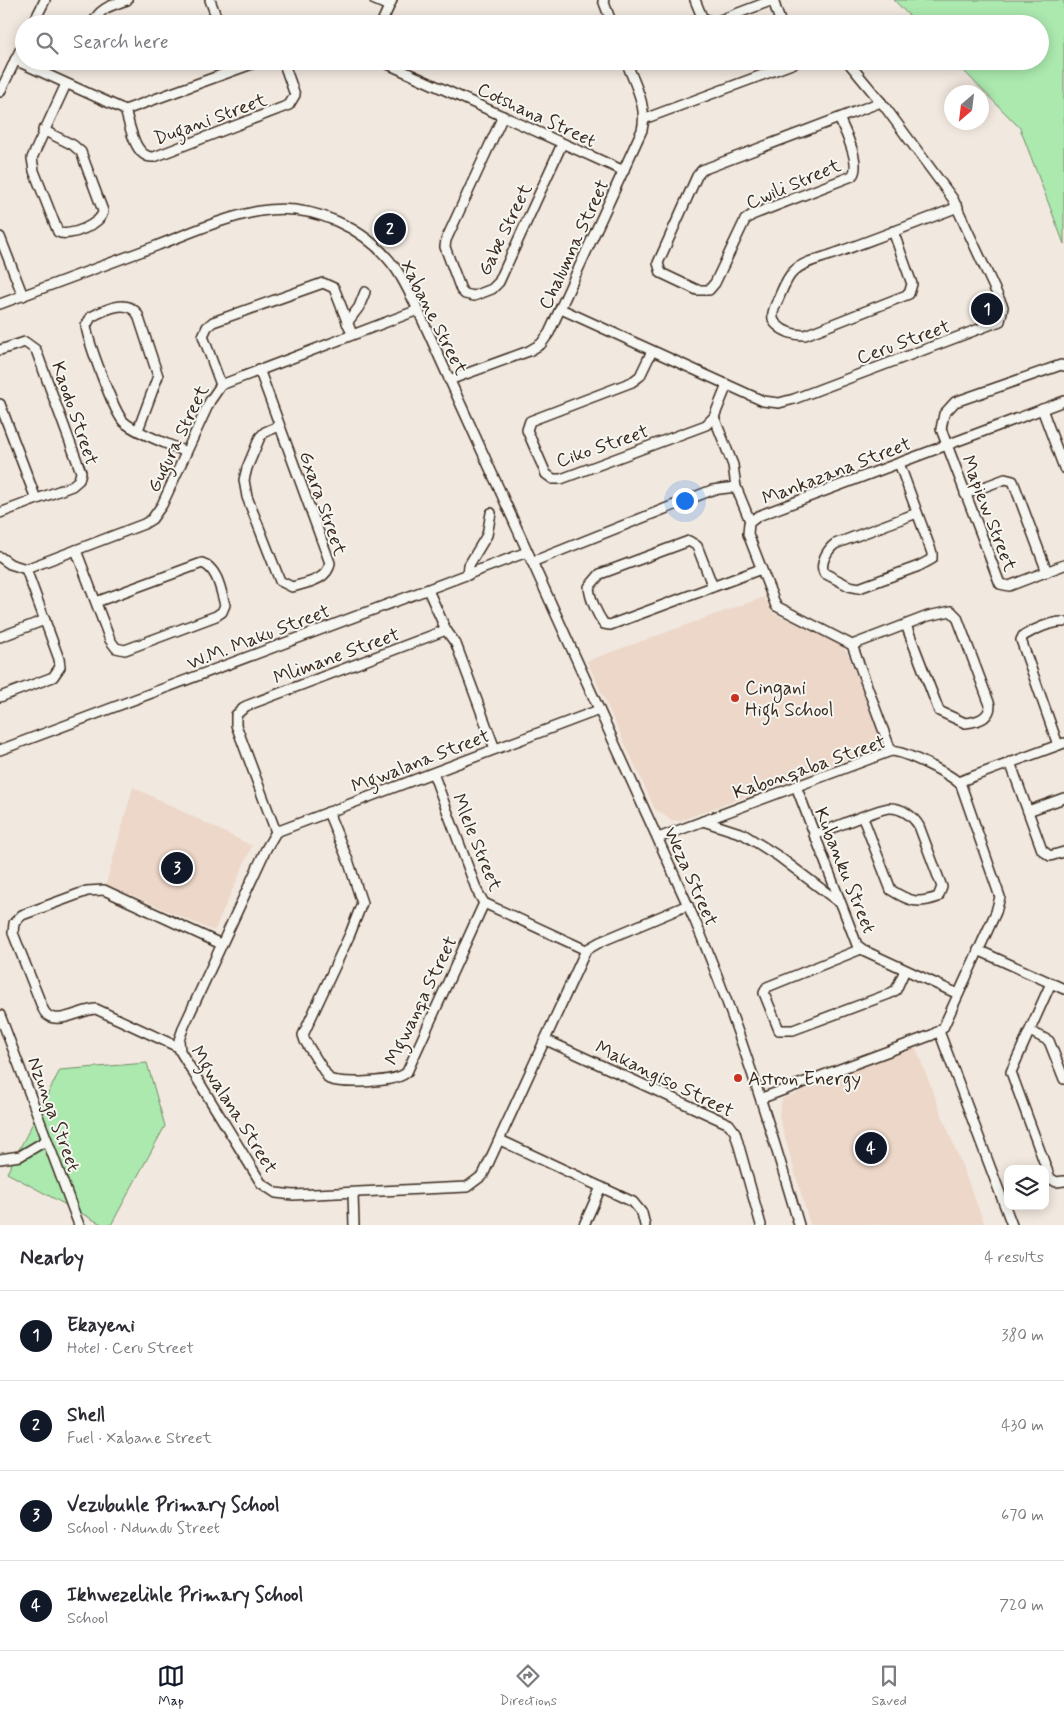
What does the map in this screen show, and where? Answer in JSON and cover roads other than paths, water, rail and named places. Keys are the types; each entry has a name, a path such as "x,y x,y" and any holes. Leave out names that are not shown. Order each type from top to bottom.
{"street":[{"path":"38,15 45,0"},
{"path":"97,15 103,9 127,0"},
{"path":"210,0 214,15"},
{"path":"375,0 390,3 384,15"},
{"path":"603,0 609,15"},
{"path":"695,0 701,15"},
{"path":"733,15 773,0 778,15"},
{"path":"0,92 15,60"},
{"path":"36,70 125,110 225,70"},
{"name":"Dugani Street","path":"125,110 139,151 145,156 154,157 289,105 295,95 286,70"},
{"name":"Cotshana Street","path":"401,70 624,171"},
{"path":"629,70 642,106 644,119 776,70"},
{"name":"Ceru Street","path":"561,309 763,401 786,402 1000,321 1003,307 958,207 881,102 854,70"},
{"path":"43,130 73,145 83,156 103,211 102,218 98,222 65,234 56,229 32,163 33,154 43,130 66,84"},
{"name":"Cwili Street","path":"839,118 856,163 856,172 852,176 752,215 745,220 715,283 709,290 697,290 661,273 658,263 701,171 839,118 881,102"},
{"name":"Gabe Street","path":"503,116 446,240 446,247 461,290 467,296 474,296 492,289 500,280 562,144"},
{"name":"Chalumna Street","path":"449,380 529,351 541,344 561,309 640,136 644,119"},
{"path":"893,231 912,284 909,294 805,335 793,334 775,324 772,315 790,276 796,269 893,231 958,207"},
{"name":"Xabane Street","path":"0,304 235,217 263,210 305,211 328,217 368,240 396,269 418,310 527,552"},
{"path":"0,237 23,296"},
{"path":"221,385 203,336 207,327 213,322 324,283 334,288 352,334"},
{"path":"347,323 365,292"},
{"path":"138,430 158,376 138,315 132,308 124,305 91,317 86,326 117,413 124,422 138,430 186,452"},
{"name":"Gugura Street","path":"26,569 144,524 152,519 162,504 210,401 221,385 418,310"},
{"name":"Kaodo Street","path":"0,350 25,342 36,350 80,466 81,476 76,483 0,513"},
{"name":"Ciko Street","path":"652,350 640,376 632,382 530,421 527,430 546,474 553,479 561,479 699,428 714,417"},
{"name":"Mapiew Street","path":"1064,366 1061,365 955,402 944,414 941,428 946,446 1000,584 1009,586 1064,565"},
{"name":"Gxara Street","path":"259,369 330,563 329,569 324,576 292,587 280,581 247,497 244,480 260,437 268,430 279,426"},
{"path":"728,385 714,417 733,465 736,487 750,522"},
{"name":"Mankazana Street","path":"852,645 780,610 772,599 748,534 750,522 758,516 1064,401"},
{"path":"0,404 36,499"},
{"path":"1042,409 1064,468"},
{"path":"899,463 932,554 928,562 859,588 849,586 823,572 822,565 828,551 836,544 917,513"},
{"path":"965,494 1005,479 1013,481 1047,572"},
{"path":"532,562 712,490 736,487"},
{"path":"468,575 469,565 487,536 491,513"},
{"path":"713,587 696,546 689,541 600,574 589,587 599,615 604,624 610,625 713,587 761,569"},
{"path":"76,550 110,640 116,648 125,650 220,614 225,605 214,572 209,566 202,563 96,602"},
{"name":"Weza Street","path":"527,552 688,905 733,1016 762,1098 799,1225"},
{"name":"W.M. Maku Street","path":"0,750 527,552"},
{"path":"0,557 10,564 26,569 59,659 59,671 53,677 0,697"},
{"path":"428,590 446,630 457,646 496,749"},
{"path":"891,751 852,645 906,625 948,610 954,612 990,705 990,712 986,717 965,723 938,708 906,625"},
{"path":"0,638 45,620"},
{"path":"762,1098 939,1031 946,1023 1000,904 1000,894 958,782 1061,744 1021,640 1023,636 1030,632 1064,622"},
{"name":"Mlimane Street","path":"276,832 236,725 236,715 239,710 446,630"},
{"name":"Mgwalana Street","path":"586,950 483,1175 467,1187 283,1195 265,1188 222,1122 178,1047 184,1026 221,944 268,844 276,832 599,710"},
{"name":"Kabonqaba Street","path":"658,838 891,751 910,757 958,782"},
{"path":"1010,762 1044,853 1050,856 1064,852"},
{"name":"Mlele Street","path":"433,773 477,891 484,903 586,950"},
{"name":"Kubanku Street","path":"796,786 840,904 860,949 958,994"},
{"path":"1028,811 1064,798"},
{"path":"814,835 890,808 913,817 919,826 942,887 938,897 918,903 891,890 863,818"},
{"name":"Mgwanqa Street","path":"328,812 356,881 362,903 304,1035 305,1041 329,1079 340,1082 398,1078 407,1072 484,903"},
{"path":"703,821 743,834 778,856 840,904"},
{"path":"178,1047 96,1009 89,1009 57,1019 48,1016 45,1013 13,933 14,923 22,915 95,889 114,895 221,944"},
{"path":"586,950 600,942 688,905"},
{"path":"860,949 766,987 764,993 779,1030 784,1032 793,1030 889,994 896,990 905,970"},
{"path":"978,950 1064,989"},
{"path":"1051,983 1014,1064 1012,1076 1050,1178 1056,1182 1064,1181"},
{"name":"Nzunga Street","path":"0,1015 79,1225"},
{"path":"939,1031 1012,1225"},
{"path":"1030,1031 1049,1041 1064,1079"},
{"name":"Makangiso Street","path":"546,1040 730,1126 735,1132 761,1225"},
{"path":"0,1159 20,1156 47,1140"},
{"path":"500,1140 633,1202 642,1213 645,1225"},
{"path":"584,1225 601,1187"},
{"path":"353,1193 354,1225"}],"place":[{"name":"Shell","path":"390,229"},
{"name":"Ekayeni","path":"987,309"},
{"name":"Cingani High School","path":"735,698"},
{"name":"Vezubuhle Primary School","path":"177,868"},
{"name":"Astron Energy","path":"738,1078"},
{"name":"Ikhwezelihle Primary School","path":"871,1148"}]}
